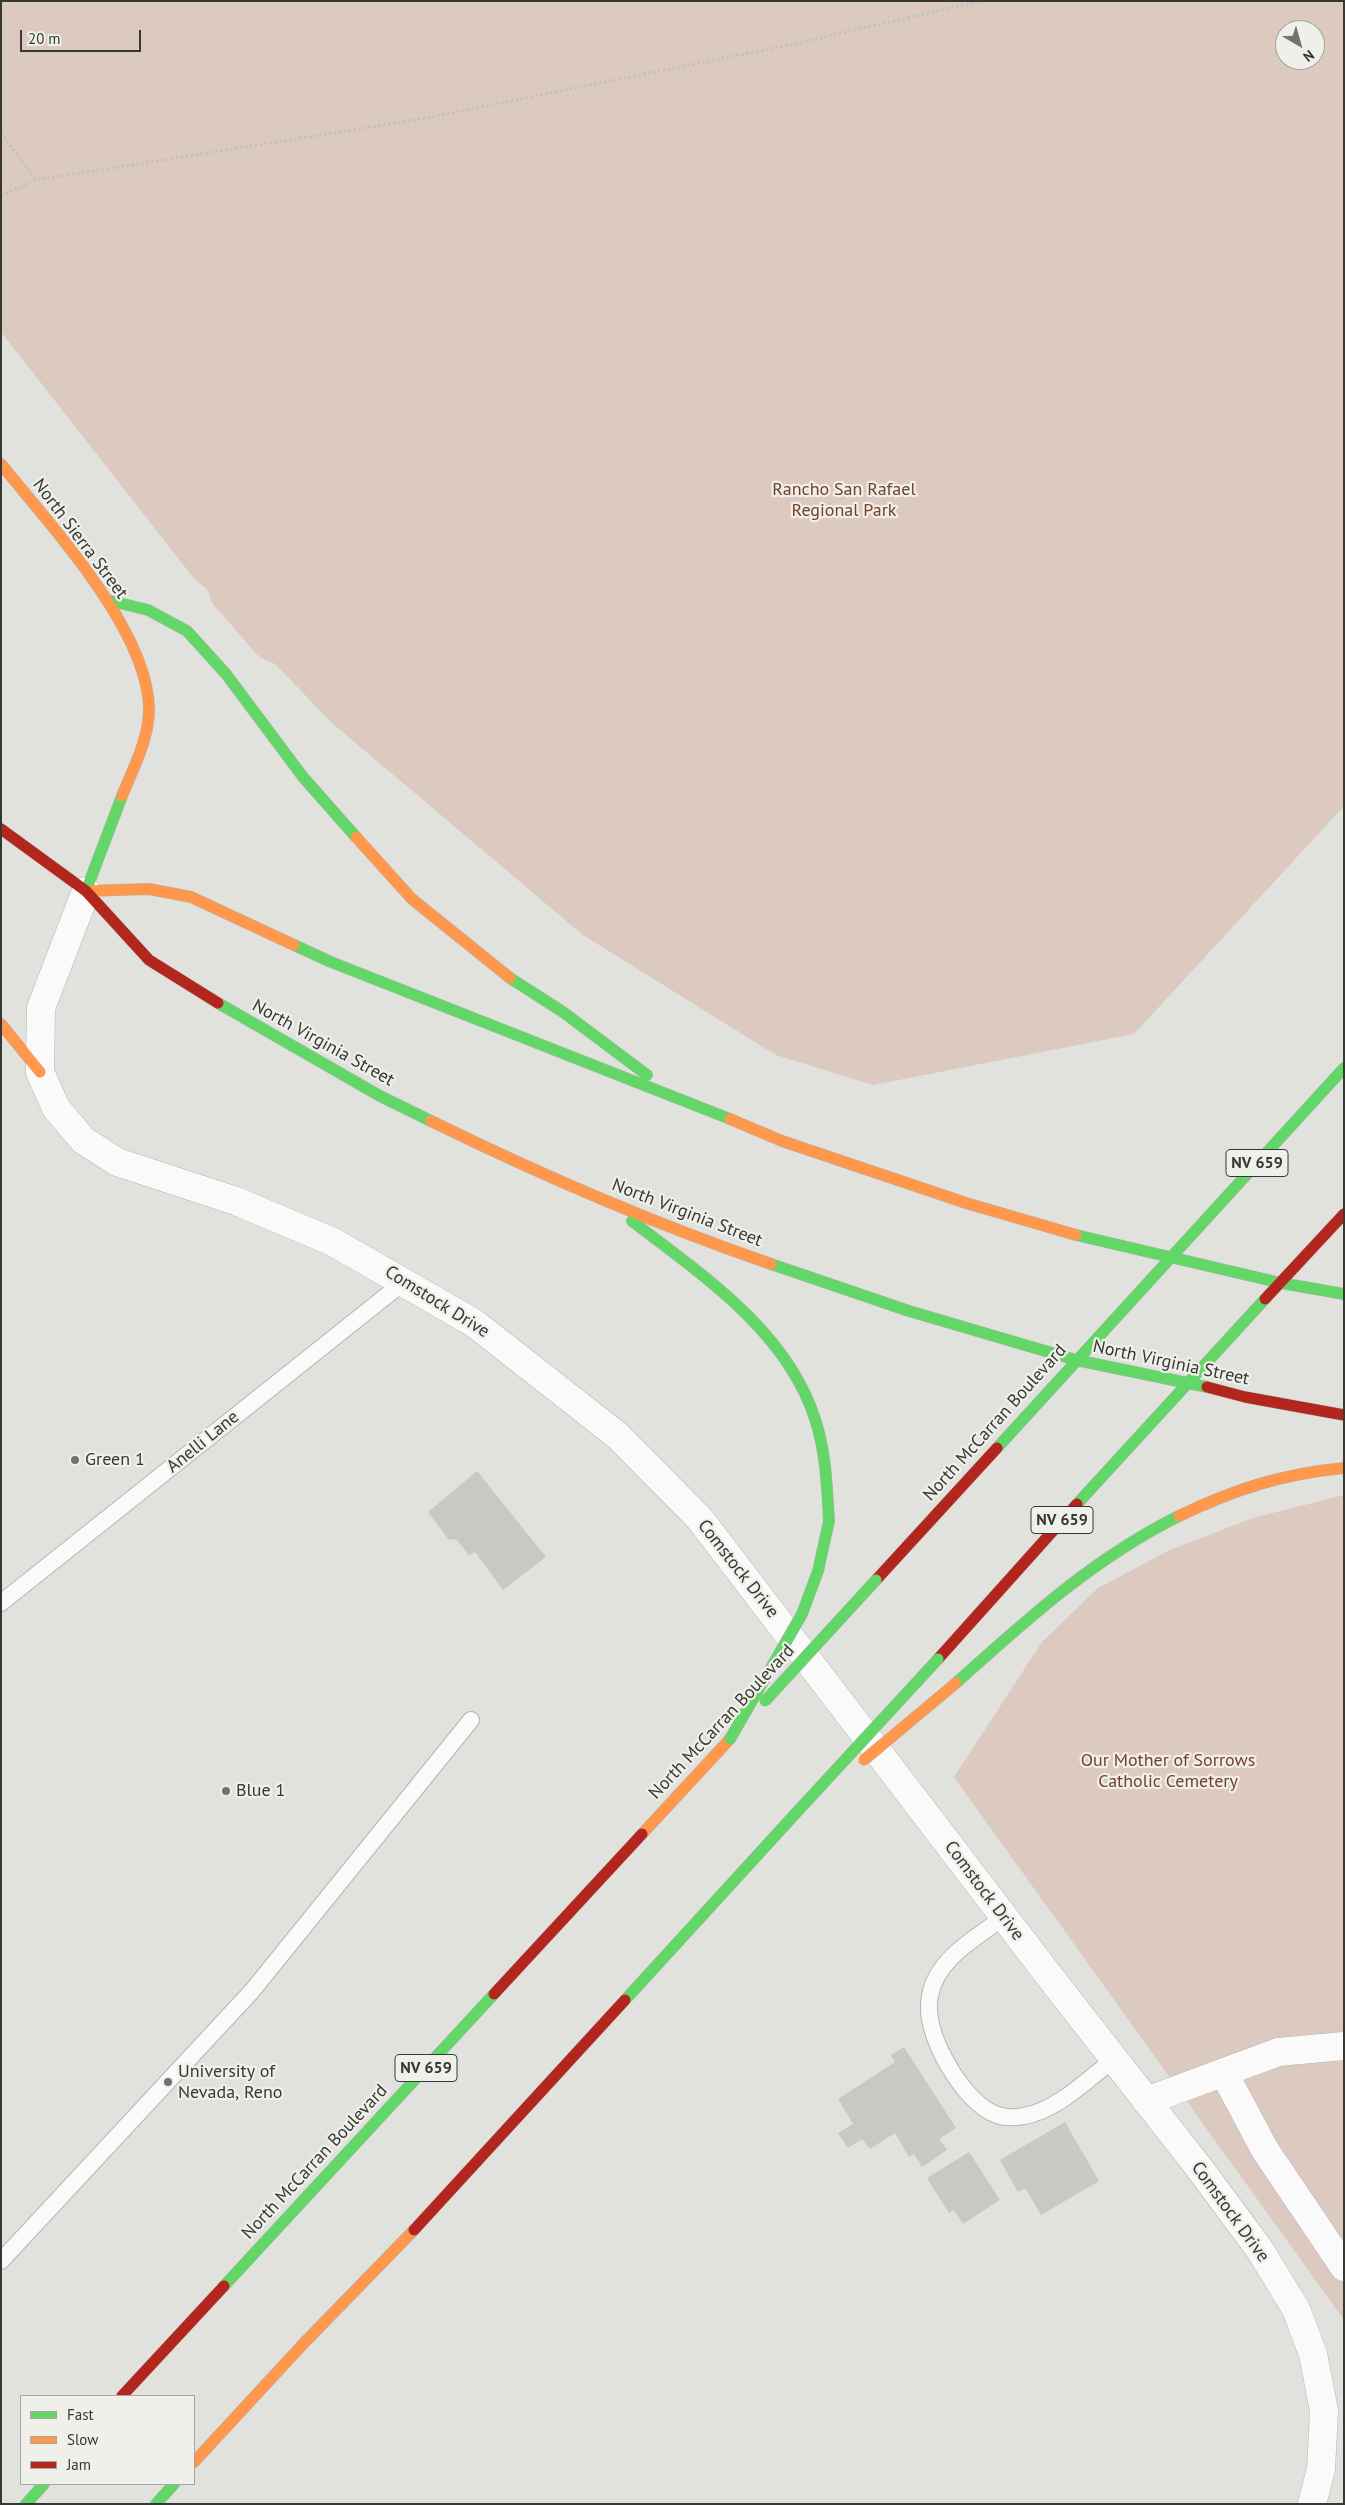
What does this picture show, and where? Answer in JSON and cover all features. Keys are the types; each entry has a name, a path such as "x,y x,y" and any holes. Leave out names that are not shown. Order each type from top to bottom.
{"main road":[{"name":"North Sierra Street","path":"1,464 107,600 135,652 145,678 149,708 141,749 86,891"},
{"path":"107,600 148,610 187,630 226,674 303,778 412,899 497,968 563,1012 677,1097"},
{"name":"North Virginia Street","path":"1,830 86,891 149,960 182,982 380,1096 486,1148 724,1248 808,1278 918,1313 1076,1360 1187,1382 1245,1397 1344,1415"},
{"path":"86,891 149,889 191,897 331,962 677,1097 782,1141 966,1203 1060,1232 1281,1283 1344,1294"},
{"path":"1,1024 40,1072"},
{"name":"North McCarran Boulevard","path":"123,2395 730,1739 1344,1068"},
{"path":"606,1200 745,1314 776,1346 803,1389 819,1433 828,1477 828,1521 818,1571 802,1614 730,1739"},
{"name":"NV 659","path":"195,2461 304,2343 427,2216 938,1659 1187,1382 1344,1214"},
{"path":"796,1813 956,1683 1023,1622 1070,1584 1138,1540 1178,1517 1234,1492 1284,1476 1344,1468"},
{"path":"26,2504 43,2485"},
{"path":"156,2504 173,2485"}],"street":[{"name":"Comstock Drive","path":"86,891 41,1008 40,1072 56,1108 83,1140 117,1162 236,1201 333,1242 404,1281 474,1323 618,1436 700,1519 1260,2250 1296,2309 1313,2354 1324,2411 1321,2469 1312,2504"},
{"path":"1146,2101 1278,2052 1344,2046"},
{"path":"1224,2073 1265,2150 1344,2267"}],"lane":[{"name":"Anelli Lane","path":"1,1603 404,1281"},
{"path":"1,2261 252,1991 471,1720"},
{"path":"1004,1917 954,1955 944,1966 930,1995 929,2012 939,2048 961,2084 985,2109 1004,2118 1026,2116 1048,2107 1069,2094 1114,2059"}],"path":[{"path":"1,196 36,180 421,119 790,44 981,1"},
{"path":"1,133 36,180"}],"green space":[{"name":"Rancho San Rafael Regional Park","path":"1,1 1344,1 1344,806 1134,1034 873,1085 776,1055 583,935 332,723 275,664 259,657 212,603 207,589 196,581 1,332"},
{"name":"Our Mother of Sorrows Catholic Cemetery","path":"1344,1495 1344,2320 954,1777 1042,1642 1098,1588 1170,1550 1253,1518"}],"building":[{"path":"477,1471 546,1557 503,1590 475,1552 469,1555 456,1539 449,1540 428,1512"},
{"path":"904,2047 956,2128 939,2139 947,2150 922,2167 914,2154 909,2157 895,2133 870,2149 862,2139 848,2148 838,2133 853,2124 838,2099 895,2062 891,2055"},
{"path":"1065,2122 1099,2181 1041,2215 1025,2188 1018,2192 1000,2160"},
{"path":"969,2152 1000,2200 963,2224 954,2210 949,2213 927,2178"}],"traffic: fast":[{"path":"107,600 148,610 187,631 226,674 303,777 356,837"},
{"path":"86,891 122,796"},
{"path":"294,945 331,962 730,1119"},
{"path":"510,978 563,1012 647,1075"},
{"path":"218,1003 380,1096 431,1121"},
{"path":"997,1448 1344,1068"},
{"path":"632,1221 686,1262 739,1307 763,1332 784,1359 802,1387 819,1431 825,1470 829,1521"},
{"path":"1076,1235 1281,1283 1344,1294"},
{"path":"771,1264 909,1311 1076,1360 1207,1387"},
{"path":"1077,1504 1265,1299"},
{"path":"956,1683 1008,1636 1090,1571 1118,1551 1179,1516"},
{"path":"730,1739 802,1614 818,1571 829,1521"},
{"path":"765,1701 876,1580"},
{"path":"796,1813 938,1659"},
{"path":"625,2000 796,1813"},
{"path":"224,2286 494,1994"},
{"path":"26,2504 43,2485"},
{"path":"156,2504 173,2485"}],"traffic: slow":[{"path":"1,464 93,579 132,645 144,678 149,709 140,754 122,796"},
{"path":"356,837 412,899 510,978"},
{"path":"86,891 149,889 191,897 294,945"},
{"path":"1,1024 40,1072"},
{"path":"730,1119 782,1141 966,1203 1076,1235"},
{"path":"431,1121 599,1198 771,1264"},
{"path":"1179,1516 1259,1484 1300,1474 1344,1468"},
{"path":"864,1760 956,1683"},
{"path":"642,1834 730,1739"},
{"path":"195,2461 304,2343 414,2230"}],"traffic: jam":[{"path":"1,829 86,891 149,960 218,1003"},
{"path":"1265,1299 1344,1214"},
{"path":"1207,1387 1245,1397 1344,1415"},
{"path":"876,1580 997,1448"},
{"path":"938,1659 1077,1504"},
{"path":"494,1994 642,1834"},
{"path":"414,2230 625,2000"},
{"path":"123,2395 224,2286"}],"place":[{"name":"Green 1","path":"75,1460"},
{"name":"Blue 1","path":"226,1791"},
{"name":"University of Nevada, Reno","path":"168,2082"}]}
